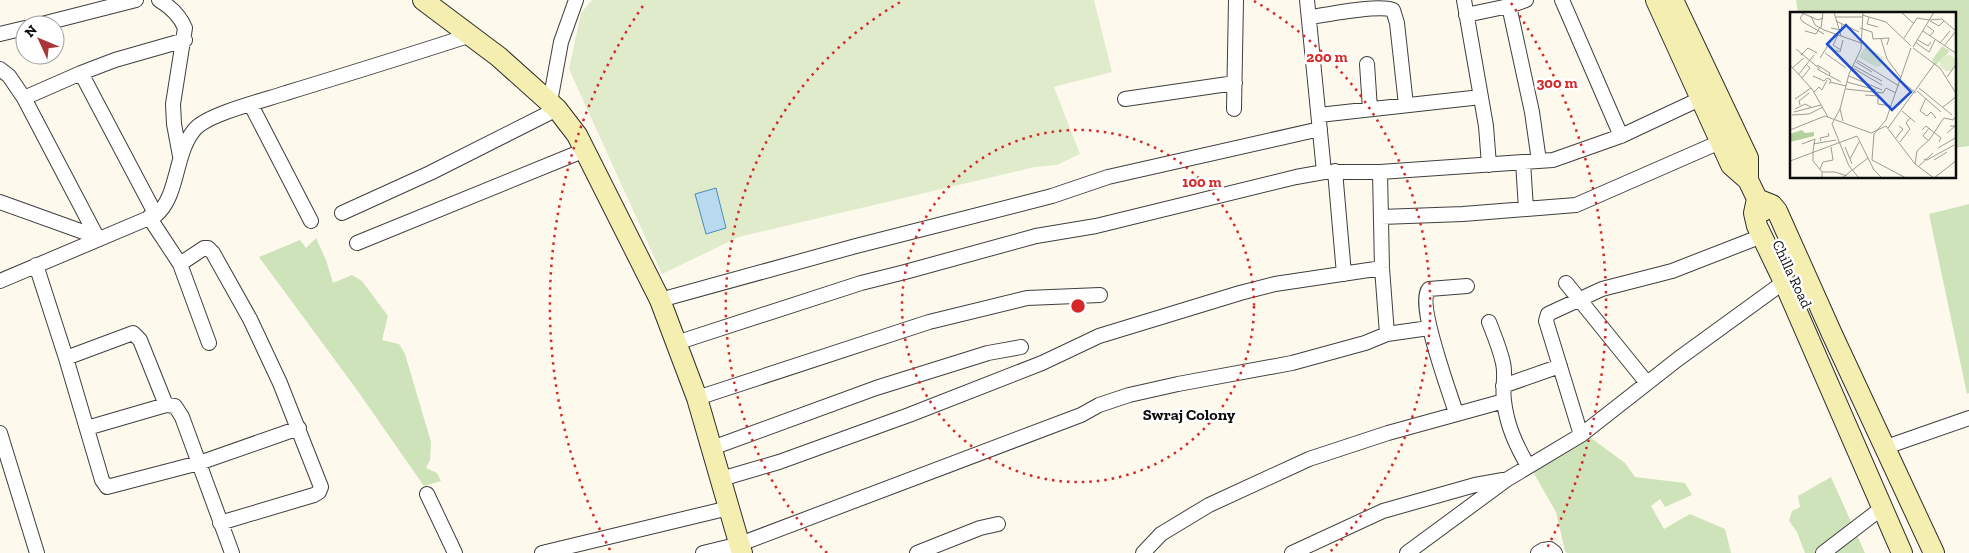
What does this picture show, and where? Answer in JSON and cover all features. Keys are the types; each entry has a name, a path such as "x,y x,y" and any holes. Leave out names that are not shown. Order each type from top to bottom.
{"main road":[{"path":"423,0 472,35 554,106 571,126 585,150 660,300 697,398 741,548"},
{"name":"Chilla Road","path":"1656,0 1731,165 1748,180 1757,199 1768,235 1922,553"},
{"path":"1673,0 1748,158 1748,180"},
{"path":"1757,199 1772,205 1777,212 1934,553"},
{"path":"1768,235 1784,282 1902,553"}],"street":[{"path":"65,18 136,0"},
{"path":"159,0 168,5 182,20 185,28 185,40 173,104 174,124 180,156"},
{"path":"342,213 430,173 554,106 561,42 576,0"},
{"path":"1234,109 1236,0"},
{"path":"1307,0 1320,122 1330,171 1344,274"},
{"path":"1464,0 1486,126 1489,165"},
{"path":"1466,14 1509,6 1526,0"},
{"path":"1562,0 1621,136"},
{"path":"1509,6 1532,112 1539,161"},
{"path":"1309,17 1373,8 1393,10 1397,23 1406,105"},
{"path":"0,34 15,30"},
{"path":"0,281 99,237 152,216 167,201 180,156 195,130 215,117 472,35"},
{"path":"24,98 115,60 185,40"},
{"path":"1367,64 1370,109"},
{"path":"0,69 9,76 24,98 99,237"},
{"path":"81,73 152,216 180,264 209,343"},
{"path":"1125,98 1235,83"},
{"path":"660,300 856,246 1052,196 1108,177 1370,109 1481,97"},
{"path":"676,343 860,282 1036,236 1105,224 1330,171 1380,172 1489,165 1539,161 1570,155 1621,136 1702,98"},
{"path":"251,105 311,221"},
{"path":"1381,217 1463,214 1576,205 1720,142"},
{"path":"357,243 585,150"},
{"path":"1523,162 1526,209"},
{"path":"1380,172 1382,268 1387,334"},
{"path":"0,202 99,237"},
{"path":"1581,434 1546,318 1548,314 1602,289 1672,271 1768,235"},
{"path":"180,264 204,248 208,248 213,252 250,319 280,383 321,487 319,492 314,495 220,522"},
{"path":"36,265 88,428 102,480 107,487 199,463 299,428"},
{"path":"721,479 779,462 909,415 1042,363 1099,336 1275,284 1382,268"},
{"path":"1407,553 1506,480 1581,434 1784,282"},
{"path":"1566,283 1647,383"},
{"path":"1456,413 1429,328 1426,292 1429,289 1467,286"},
{"path":"697,398 939,319 1026,298 1100,295"},
{"path":"1489,322 1503,361 1504,401 1509,429 1515,444 1528,466"},
{"path":"703,553 741,548 1081,415 1112,400 1178,384 1301,361 1365,343 1387,334 1429,328"},
{"path":"66,358 134,333 140,340 166,405"},
{"path":"712,448 876,388 988,353 1021,347"},
{"path":"1503,386 1560,366"},
{"path":"1144,553 1161,534 1209,505 1309,459 1456,413 1504,401"},
{"path":"88,428 166,405 175,406 199,463 232,553"},
{"path":"1886,447 1969,418"},
{"path":"0,433 6,476 37,553"},
{"path":"1292,553 1383,511 1475,485 1506,480"},
{"path":"427,494 455,553"},
{"path":"542,553 729,508"},
{"path":"1823,553 1882,508"},
{"path":"917,553 980,528 998,524"},
{"path":"1538,553 1550,549 1555,553"}],"green space":[{"path":"592,0 1094,0 1112,72 1054,87 1080,154 1057,165 1035,167 739,237 662,274 569,69 581,13"},
{"path":"1796,0 1969,0 1969,146 1956,148 1956,12 1798,12"},
{"path":"1969,204 1969,393 1967,394 1929,214"},
{"path":"316,238 326,260 333,283 352,275 362,281 388,316 382,340 399,344 405,354 431,442 430,460 426,468 437,473 441,481 424,486 357,390 259,257 300,240 306,248"},
{"path":"1587,435 1625,463 1635,477 1685,483 1692,495 1665,507 1660,499 1651,506 1664,529 1690,514 1725,529 1731,553 1567,553 1556,512 1533,472"},
{"path":"1831,477 1865,553 1805,553 1797,532 1789,521 1792,511 1800,507 1798,496"}],"water":[{"path":"716,188 726,228 706,234 695,194"}],"district":[{"name":"Swraj Colony","path":"1189,414"}]}
